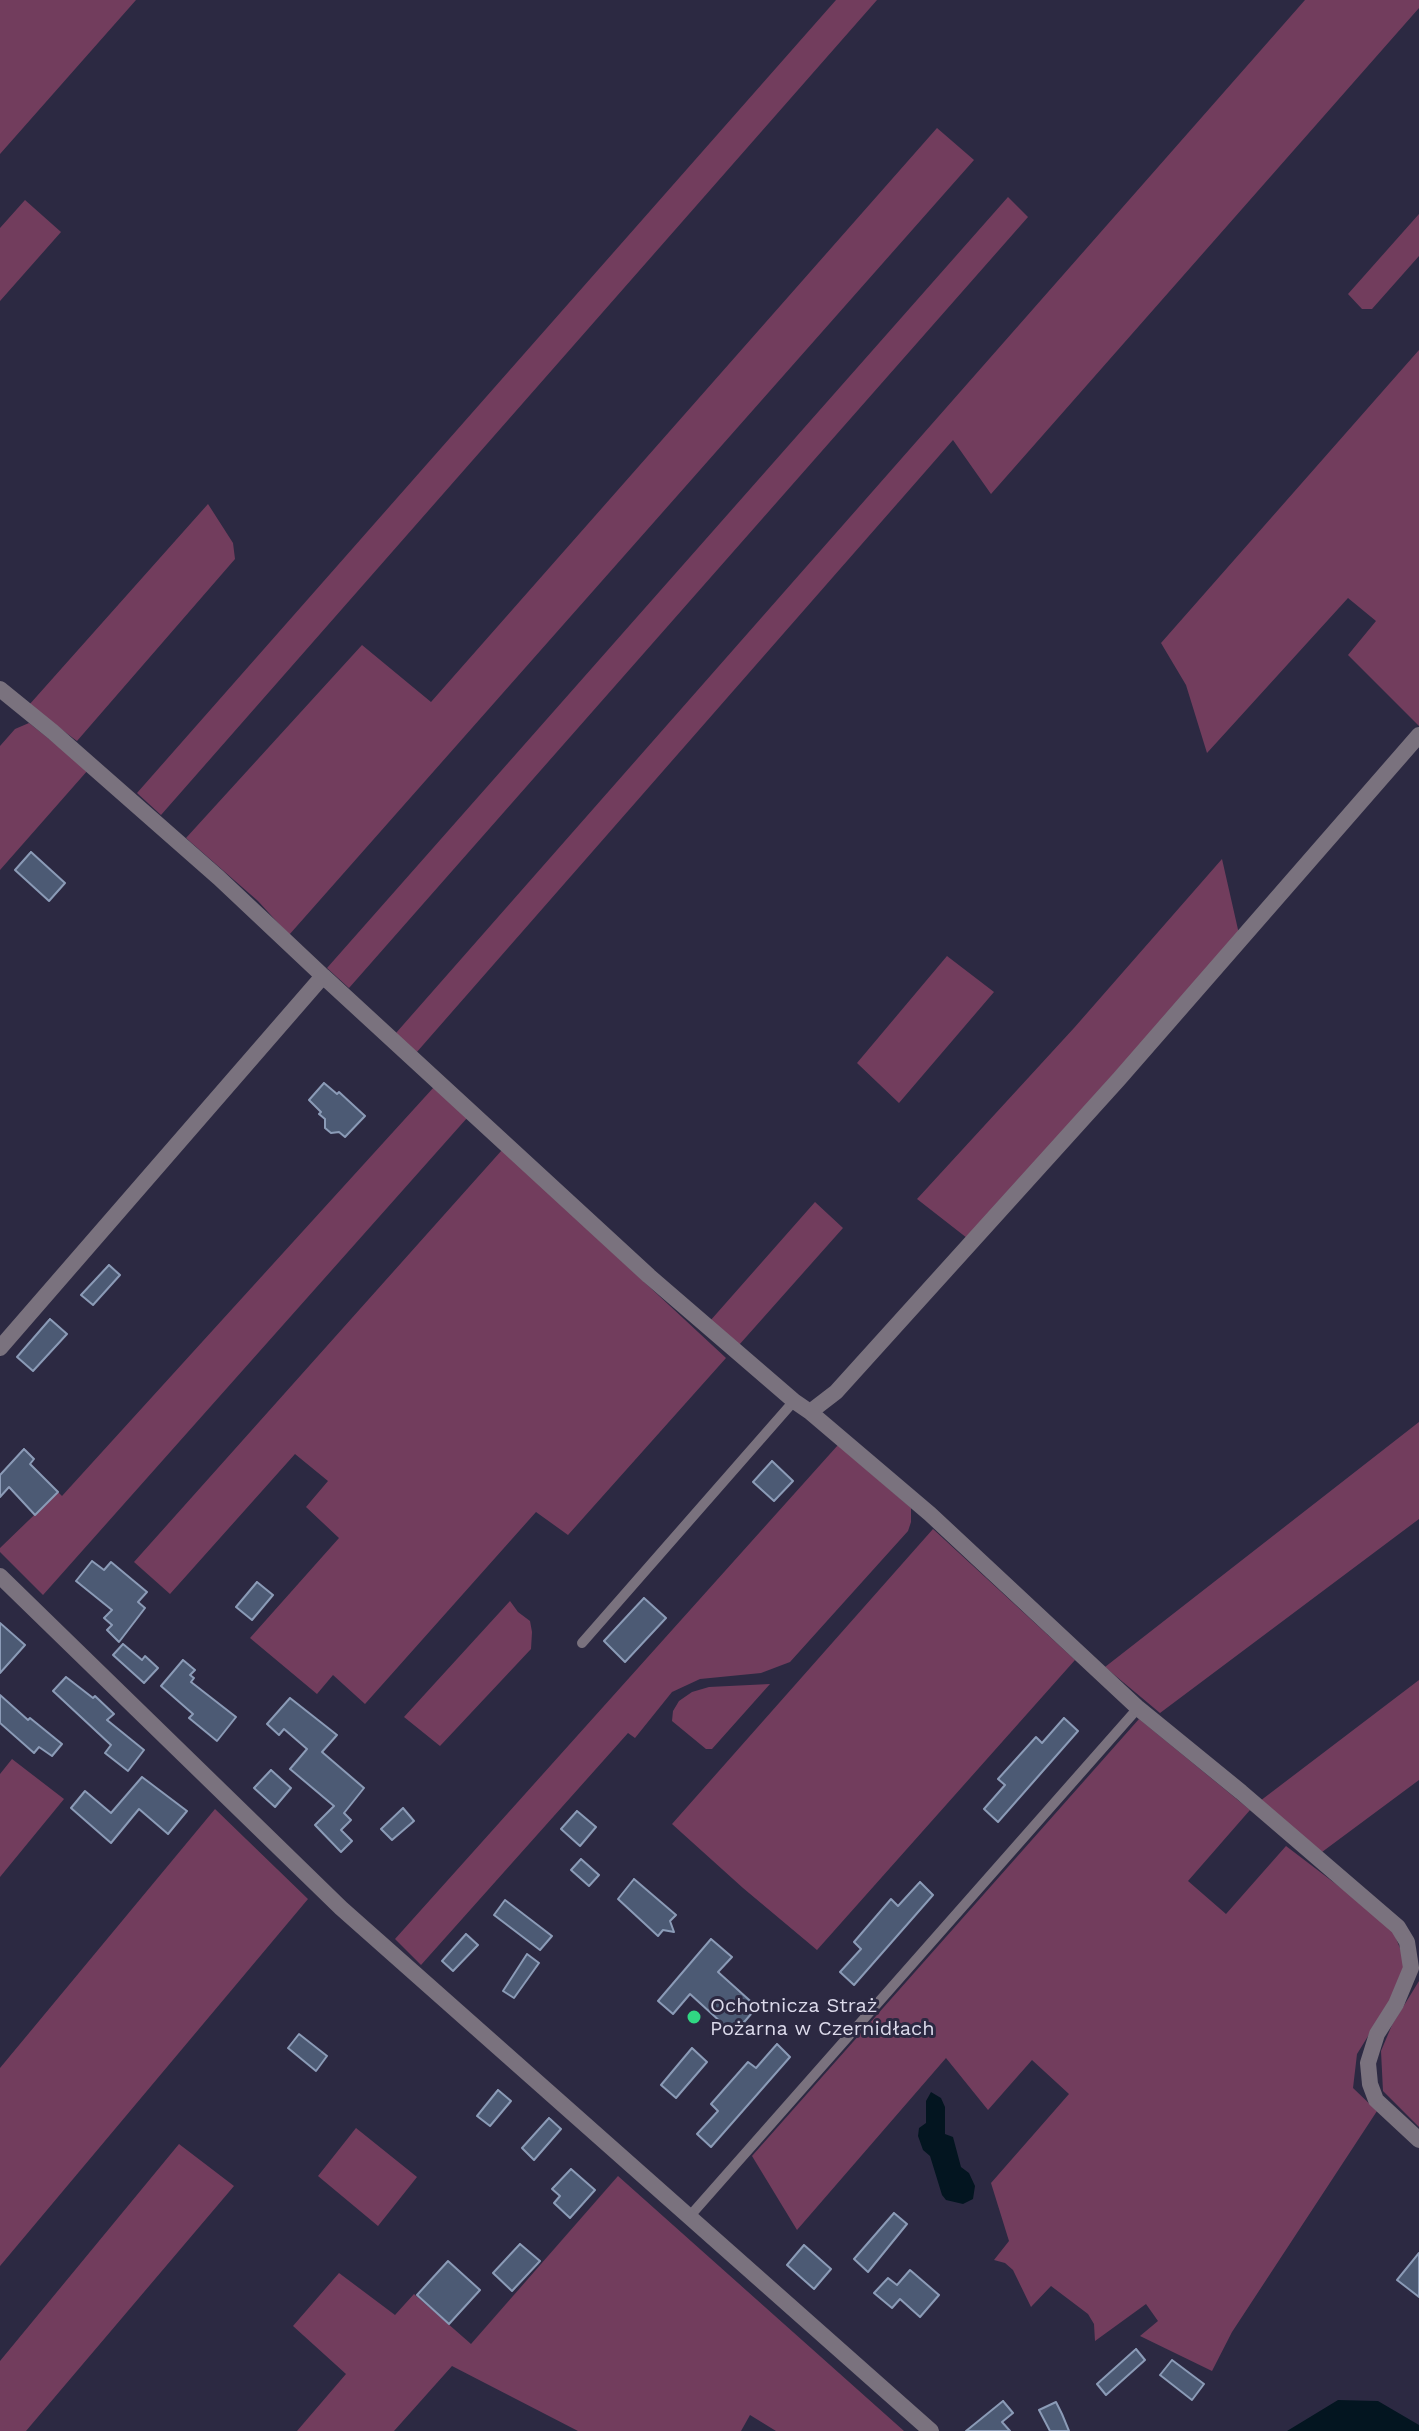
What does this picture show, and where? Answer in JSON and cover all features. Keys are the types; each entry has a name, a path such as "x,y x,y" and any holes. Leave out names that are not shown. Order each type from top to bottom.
{"street":[{"path":"0,689 160,826 649,1276 930,1514 1138,1708 1398,1927 1407,1942 1411,1968 1396,2004 1377,2034 1368,2063 1370,2084 1376,2100 1419,2140"},
{"path":"810,1412 836,1392 1119,1079 1419,735"},
{"path":"0,1348 323,976"},
{"path":"0,1576 341,1908 931,2431"}],"lane":[{"path":"582,1643 794,1401"},
{"path":"689,2217 1138,1708"}],"shaded area":[{"path":"0,0 136,0 0,154"},
{"path":"836,0 877,0 161,815 137,793"},
{"path":"1305,0 1419,0 1419,8 991,494 953,440 416,1053 396,1033"},
{"path":"937,128 974,160 289,935 258,901 186,838 362,645 431,702"},
{"path":"1008,197 1028,217 349,988 327,968"},
{"path":"25,200 61,232 0,301 0,228"},
{"path":"1419,214 1419,256 1372,309 1362,309 1348,294"},
{"path":"1419,350 1419,726 1348,655 1376,621 1348,598 1207,753 1186,685 1161,643"},
{"path":"208,504 233,543 235,559 77,741 29,705"},
{"path":"29,723 88,770 0,870 0,746 15,729"},
{"path":"1222,859 1239,934 967,1238 917,1199 1074,1028"},
{"path":"947,956 994,992 899,1103 857,1063"},
{"path":"434,1087 467,1118 43,1595 0,1552 0,1548 58,1492 62,1496"},
{"path":"502,1150 726,1358 568,1535 536,1512 365,1704 333,1675 317,1694 250,1638 339,1538 306,1507 328,1481 295,1454 170,1594 134,1562"},
{"path":"815,1202 843,1228 739,1345 710,1321"},
{"path":"1419,1422 1419,1519 1160,1713 1105,1667"},
{"path":"838,1445 911,1508 908,1531 790,1662 761,1673 700,1679 672,1692 635,1738 628,1733 421,1965 395,1939"},
{"path":"933,1529 1075,1660 817,1950 672,1824"},
{"path":"510,1601 530,1621 531,1649 440,1746 404,1717"},
{"path":"1419,1680 1419,1780 1322,1852 1260,1801"},
{"path":"770,1684 712,1749 706,1749 672,1721 679,1701 692,1692 709,1687"},
{"path":"1139,1719 1250,1810 1188,1881 1226,1914 1286,1846 1387,1923 1406,1963 1402,1981 1357,2054 1353,2088 1377,2111 1232,2332 1212,2371 1140,2336 1158,2321 1146,2304 1095,2341 1094,2324 1088,2314 1051,2286 1031,2307 1013,2270 1005,2263 994,2260 1009,2241 991,2183 1069,2094 1032,2060 988,2110 946,2058 797,2230 752,2156"},
{"path":"12,1759 64,1799 0,1877 0,1774"},
{"path":"215,1809 308,1899 0,2266 0,2068"},
{"path":"1419,1981 1419,2127 1383,2091 1381,2051 1392,2025"},
{"path":"356,2128 417,2177 378,2226 318,2176"},
{"path":"179,2144 234,2186 26,2431 0,2431 0,2361"},
{"path":"618,2176 904,2431 776,2431 750,2415 741,2431 578,2431 452,2366 394,2431 297,2431 346,2374 293,2326 339,2273 395,2315 414,2294 471,2344"}],"water":[{"path":"931,2092 941,2098 945,2107 945,2134 953,2137 961,2167 969,2173 975,2186 973,2199 963,2204 946,2200 942,2195 930,2156 923,2150 918,2136 919,2128 926,2123 926,2101"},
{"path":"1338,2400 1378,2401 1419,2425 1419,2431 1287,2431"}],"building":[{"path":"31,852 65,883 49,901 15,870"},
{"path":"324,1083 365,1116 345,1137 325,1128 325,1119 319,1114 321,1112 309,1100"},
{"path":"109,1265 120,1275 93,1305 81,1295"},
{"path":"50,1319 67,1334 33,1371 17,1357"},
{"path":"24,1449 34,1459 30,1464 58,1492 35,1515 9,1487 0,1497 0,1475"},
{"path":"772,1461 793,1481 774,1501 753,1482"},
{"path":"92,1561 104,1570 111,1562 147,1592 138,1602 145,1608 119,1642 107,1630 112,1625 104,1618 112,1610 76,1581"},
{"path":"257,1582 273,1595 252,1620 236,1607"},
{"path":"644,1598 666,1618 625,1662 604,1641"},
{"path":"0,1623 25,1645 0,1673"},
{"path":"123,1644 142,1660 145,1656 158,1668 144,1683 113,1655"},
{"path":"183,1660 195,1670 190,1675 194,1678 191,1682 236,1717 217,1741 189,1718 193,1714 161,1686"},
{"path":"66,1677 93,1698 95,1696 114,1714 107,1720 144,1750 128,1771 105,1753 111,1745 53,1691"},
{"path":"0,1695 62,1744 52,1756 39,1747 34,1753 0,1723"},
{"path":"290,1698 337,1735 322,1752 364,1788 344,1813 351,1820 341,1830 352,1841 341,1852 315,1825 334,1806 290,1769 307,1749 284,1729 279,1735 267,1724"},
{"path":"1064,1718 1078,1731 998,1822 984,1809 1005,1785 998,1779 1036,1737 1042,1743"},
{"path":"271,1770 291,1788 275,1807 254,1788"},
{"path":"142,1777 187,1811 168,1834 139,1809 111,1843 71,1808 85,1791 111,1813"},
{"path":"403,1808 414,1821 392,1840 381,1829"},
{"path":"577,1811 596,1827 580,1846 561,1829"},
{"path":"581,1859 599,1875 589,1886 571,1870"},
{"path":"634,1879 676,1915 670,1921 674,1932 663,1930 658,1936 618,1899"},
{"path":"920,1882 933,1895 854,1985 840,1972 861,1949 854,1942 891,1899 898,1906"},
{"path":"505,1900 552,1936 540,1950 494,1915"},
{"path":"466,1934 478,1945 453,1971 442,1961"},
{"path":"711,1939 732,1957 718,1972 757,2007 734,2034 690,1994 673,2014 658,2001"},
{"path":"527,1954 539,1963 514,1998 503,1991"},
{"path":"299,2034 327,2056 316,2071 288,2048"},
{"path":"777,2044 790,2057 711,2147 697,2134 718,2111 711,2104 748,2062 756,2068"},
{"path":"692,2048 707,2062 676,2098 661,2085"},
{"path":"498,2090 511,2101 490,2126 477,2116"},
{"path":"549,2118 561,2129 534,2160 522,2148"},
{"path":"571,2169 595,2190 570,2218 554,2203 560,2196 552,2189"},
{"path":"894,2213 907,2224 868,2272 854,2259"},
{"path":"520,2244 540,2261 512,2291 493,2273"},
{"path":"804,2245 831,2269 814,2289 787,2265"},
{"path":"1419,2253 1419,2297 1397,2280"},
{"path":"448,2261 480,2290 449,2324 417,2295"},
{"path":"910,2270 939,2295 920,2317 900,2299 892,2308 874,2293 888,2278 897,2285"},
{"path":"1136,2349 1145,2360 1106,2395 1097,2384"},
{"path":"1172,2360 1204,2384 1192,2400 1160,2375"},
{"path":"1003,2401 1013,2413 1002,2422 1010,2431 966,2431"},
{"path":"1056,2402 1069,2431 1050,2431 1039,2410"}],"place":[{"name":"Ochotnicza Straż Pożarna w Czernidłach","path":"694,2017"}]}
